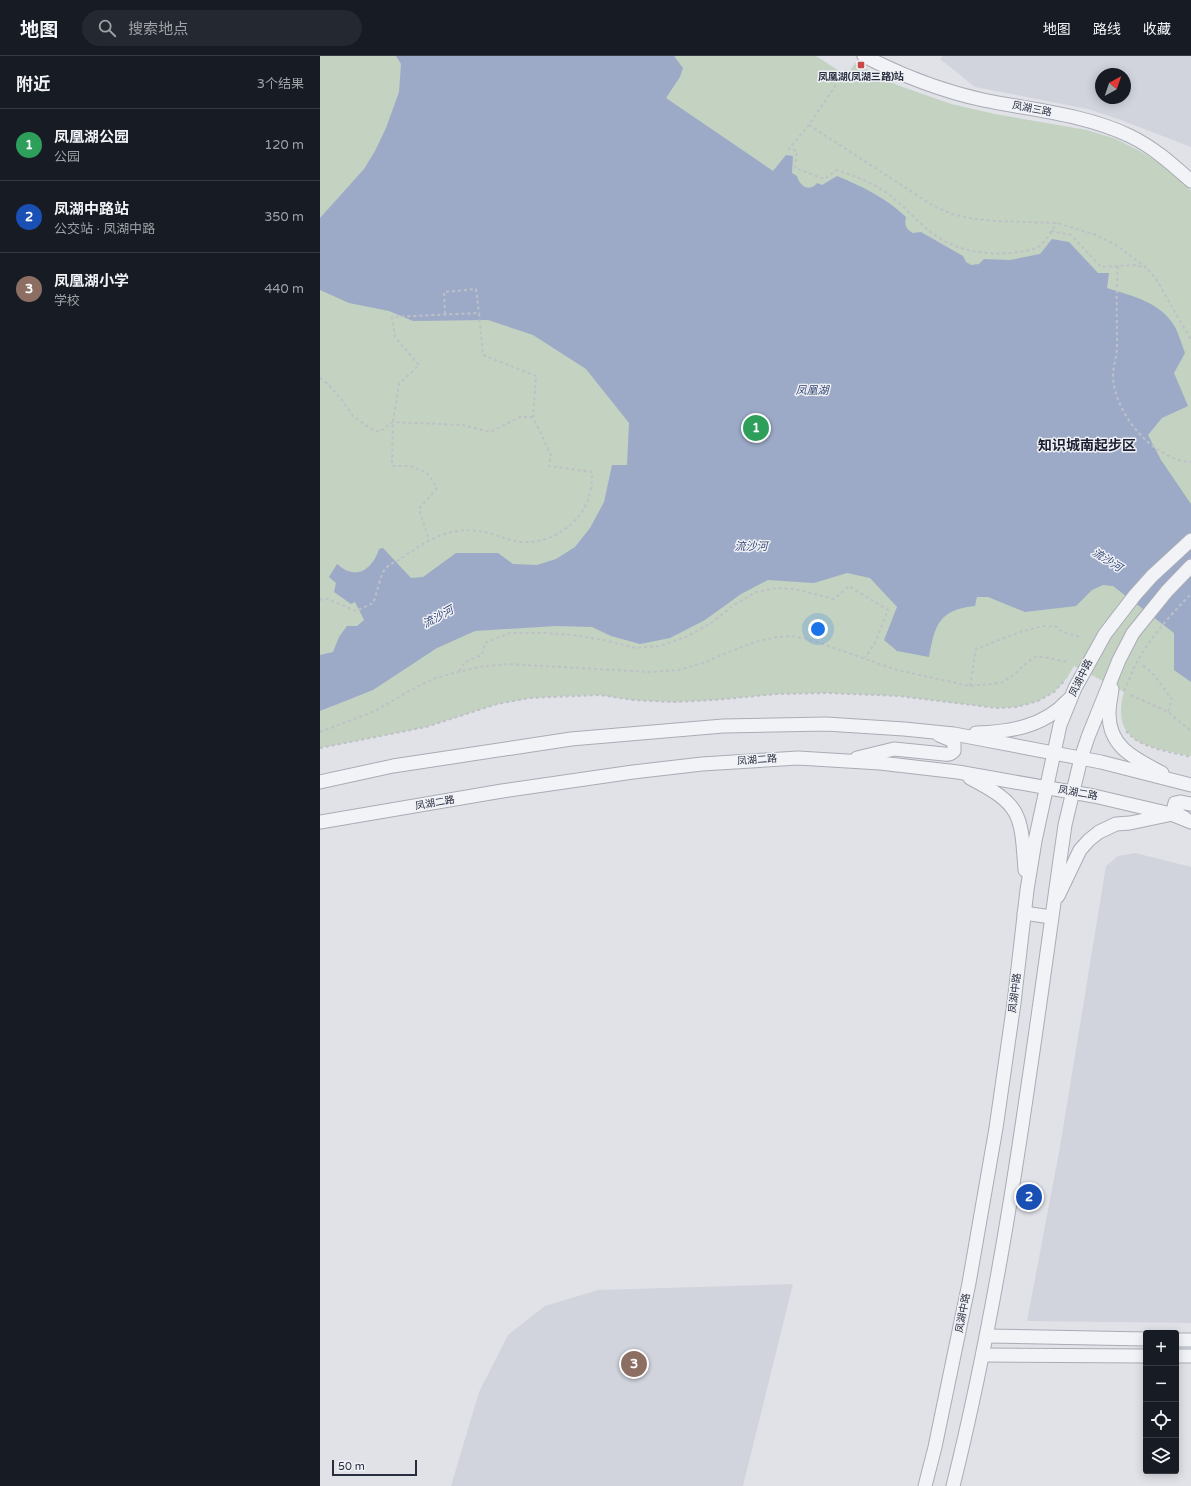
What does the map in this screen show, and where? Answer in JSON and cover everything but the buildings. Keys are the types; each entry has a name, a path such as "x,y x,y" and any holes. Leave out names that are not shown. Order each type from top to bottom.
{"street":[{"name":"凤湖三路","path":"864,56 893,71 960,94 1075,117 1107,127 1130,136 1150,148 1173,164 1191,181"},
{"name":"凤湖中路","path":"925,1486 935,1448 959,1333 996,1128 1014,1003 1026,890 1053,752 1060,725 1084,671 1097,647 1114,622 1152,576 1191,540"},
{"path":"953,1486 987,1336 1022,1128 1064,826 1072,792 1088,737 1114,673 1133,633 1167,591 1191,566"},
{"path":"954,734 998,732 1033,724 1055,712 1065,704 1072,696 1084,671"},
{"path":"1114,673 1109,713 1113,736 1125,751 1178,782"},
{"path":"320,782 393,766 571,739 723,726 826,724 954,734 1081,758 1191,785"},
{"path":"846,761 894,749 944,754 949,754 954,751 954,743 951,740 932,732"},
{"name":"凤湖二路","path":"320,822 502,791 641,771 708,764 798,758 900,765 958,772 1094,796 1171,814 1191,822"},
{"path":"958,772 992,790 1013,808 1019,819 1022,832 1026,890"},
{"path":"1191,804 1180,802 1175,803 1174,807 1179,815 1191,822"},
{"path":"1052,912 1080,850 1089,840 1099,832 1116,824 1130,823 1171,814"},
{"path":"1024,913 1052,912"},
{"path":"987,1336 1143,1339"},
{"path":"1179,1340 1191,1340"},
{"path":"983,1355 1143,1356"},
{"path":"1179,1356 1191,1356"}],"path":[{"path":"846,70 808,125 789,149 797,150 795,168 824,180 837,170 866,181 898,200 931,233 946,243 988,254 1030,250 1043,244 1057,223"},
{"path":"808,125 932,205 952,214 993,221 1057,223 1096,235 1116,245 1146,268 1158,282 1191,340"},
{"path":"1051,231 1071,235 1101,266 1135,265 1146,268"},
{"path":"1118,266 1116,282 1117,347 1113,374 1115,392 1129,421 1146,442 1172,458 1184,462 1191,462"},
{"path":"320,600 325,598 356,611 373,603 385,569 429,540 449,532 479,530 520,542 533,542 546,539 563,531 575,520 584,508 590,493 592,472 549,466 551,455 533,417 536,376 483,355 476,290 444,292 445,314"},
{"path":"429,540 419,509 436,488 426,473 411,466 392,466 393,422 399,384 419,365 395,337 392,317 479,313"},
{"path":"320,378 328,384 353,416 368,427 379,432 393,422 462,426 490,432 520,417 533,417"},
{"path":"458,672 465,662 482,655 485,643 510,634 545,633 574,635 608,640 636,648 659,646 686,637 711,623 734,605 756,592 776,588 794,589 834,599 849,586 888,610 875,643 865,658"},
{"path":"1124,692 1136,663 1151,639 1191,594"},
{"path":"970,686 976,649 1020,632 1043,626 1057,627 1062,632 1081,637"},
{"path":"320,732 375,711 435,678 478,667 507,664 650,672 679,670 703,663 762,640 792,636 811,640 913,674 970,686 1001,683 1035,657 1044,656 1067,662"},
{"path":"1143,666 1150,670 1165,692 1172,699 1168,712"},
{"path":"320,748 426,727 497,704 530,698 600,695 633,700 674,702 777,694 829,693 898,696 997,708 1017,707 1038,700 1054,692 1067,678"},
{"path":"1131,696 1168,712 1191,730"},
{"path":"1126,730 1130,736 1143,744 1191,757"}],"shaded area":[{"path":"943,56 1191,56 1191,147 1088,109 975,87 940,59"},
{"path":"1135,853 1191,867 1191,1323 1027,1321 1060,1147 1106,866 1118,856"},
{"path":"793,1284 743,1486 451,1486 479,1392 508,1335 545,1306 598,1290"}],"green space":[{"name":"凤凰湖","path":"320,56 816,56 847,76 855,63 897,85 951,104 995,114 1087,130 1116,139 1140,151 1164,166 1184,182 1191,191 1191,756 1162,750 1137,740 1128,733 1123,723 1121,710 1124,692 1074,666 1067,678 1054,692 1038,701 1017,707 997,708 898,696 829,693 777,694 674,702 633,700 600,695 530,698 497,704 426,727 320,748"}],"water":[{"name":"凤凰湖","path":"396,56 674,56 683,68 680,77 666,98 773,171 786,155 793,156 792,173 797,176 800,183 805,187 811,188 817,183 822,185 837,176 856,184 882,198 898,210 906,217 905,225 913,233 921,232 963,256 966,262 971,265 979,264 984,259 1010,260 1040,254 1052,239 1069,242 1098,273 1109,273 1107,288 1136,297 1162,311 1175,327 1185,353 1174,373 1188,406 1162,418 1148,435 1161,460 1191,504 1191,682 1174,670 1174,633 1113,586 1103,585 1092,590 1076,606 1025,612 988,597 977,597 975,606 953,611 946,615 941,621 934,636 929,657 897,651 884,640 897,607 870,578 847,573 814,583 768,580 741,594 705,620 670,638 640,644 611,636 592,627 556,626 475,631 437,648 373,690 320,711 320,655 333,652 339,637 347,626 357,626 364,620 355,602 351,604 334,592 336,583 329,577 337,564 344,569 359,572 364,570 372,563 379,549 383,548 411,578 423,577 456,553 498,553 513,564 537,565 556,559 575,547 590,528 604,502 612,465 627,465 629,423 586,369 533,335 488,320 413,321 389,311 349,303 320,290 320,218 364,169 386,128 399,92 401,64"}],"place":[{"name":"凤凰湖(凤湖三路)站","path":"861,65"},
{"name":"凤凰湖公园","path":"756,428"},
{"name":"凤湖中路站","path":"1029,1197"},
{"name":"凤凰湖小学","path":"634,1364"}],"district":[{"name":"知识城南起步区","path":"1087,445"}],"water label":[{"name":"流沙河","path":"751,546"},
{"name":"流沙河","path":"1107,560"},
{"name":"流沙河","path":"438,617"}]}
